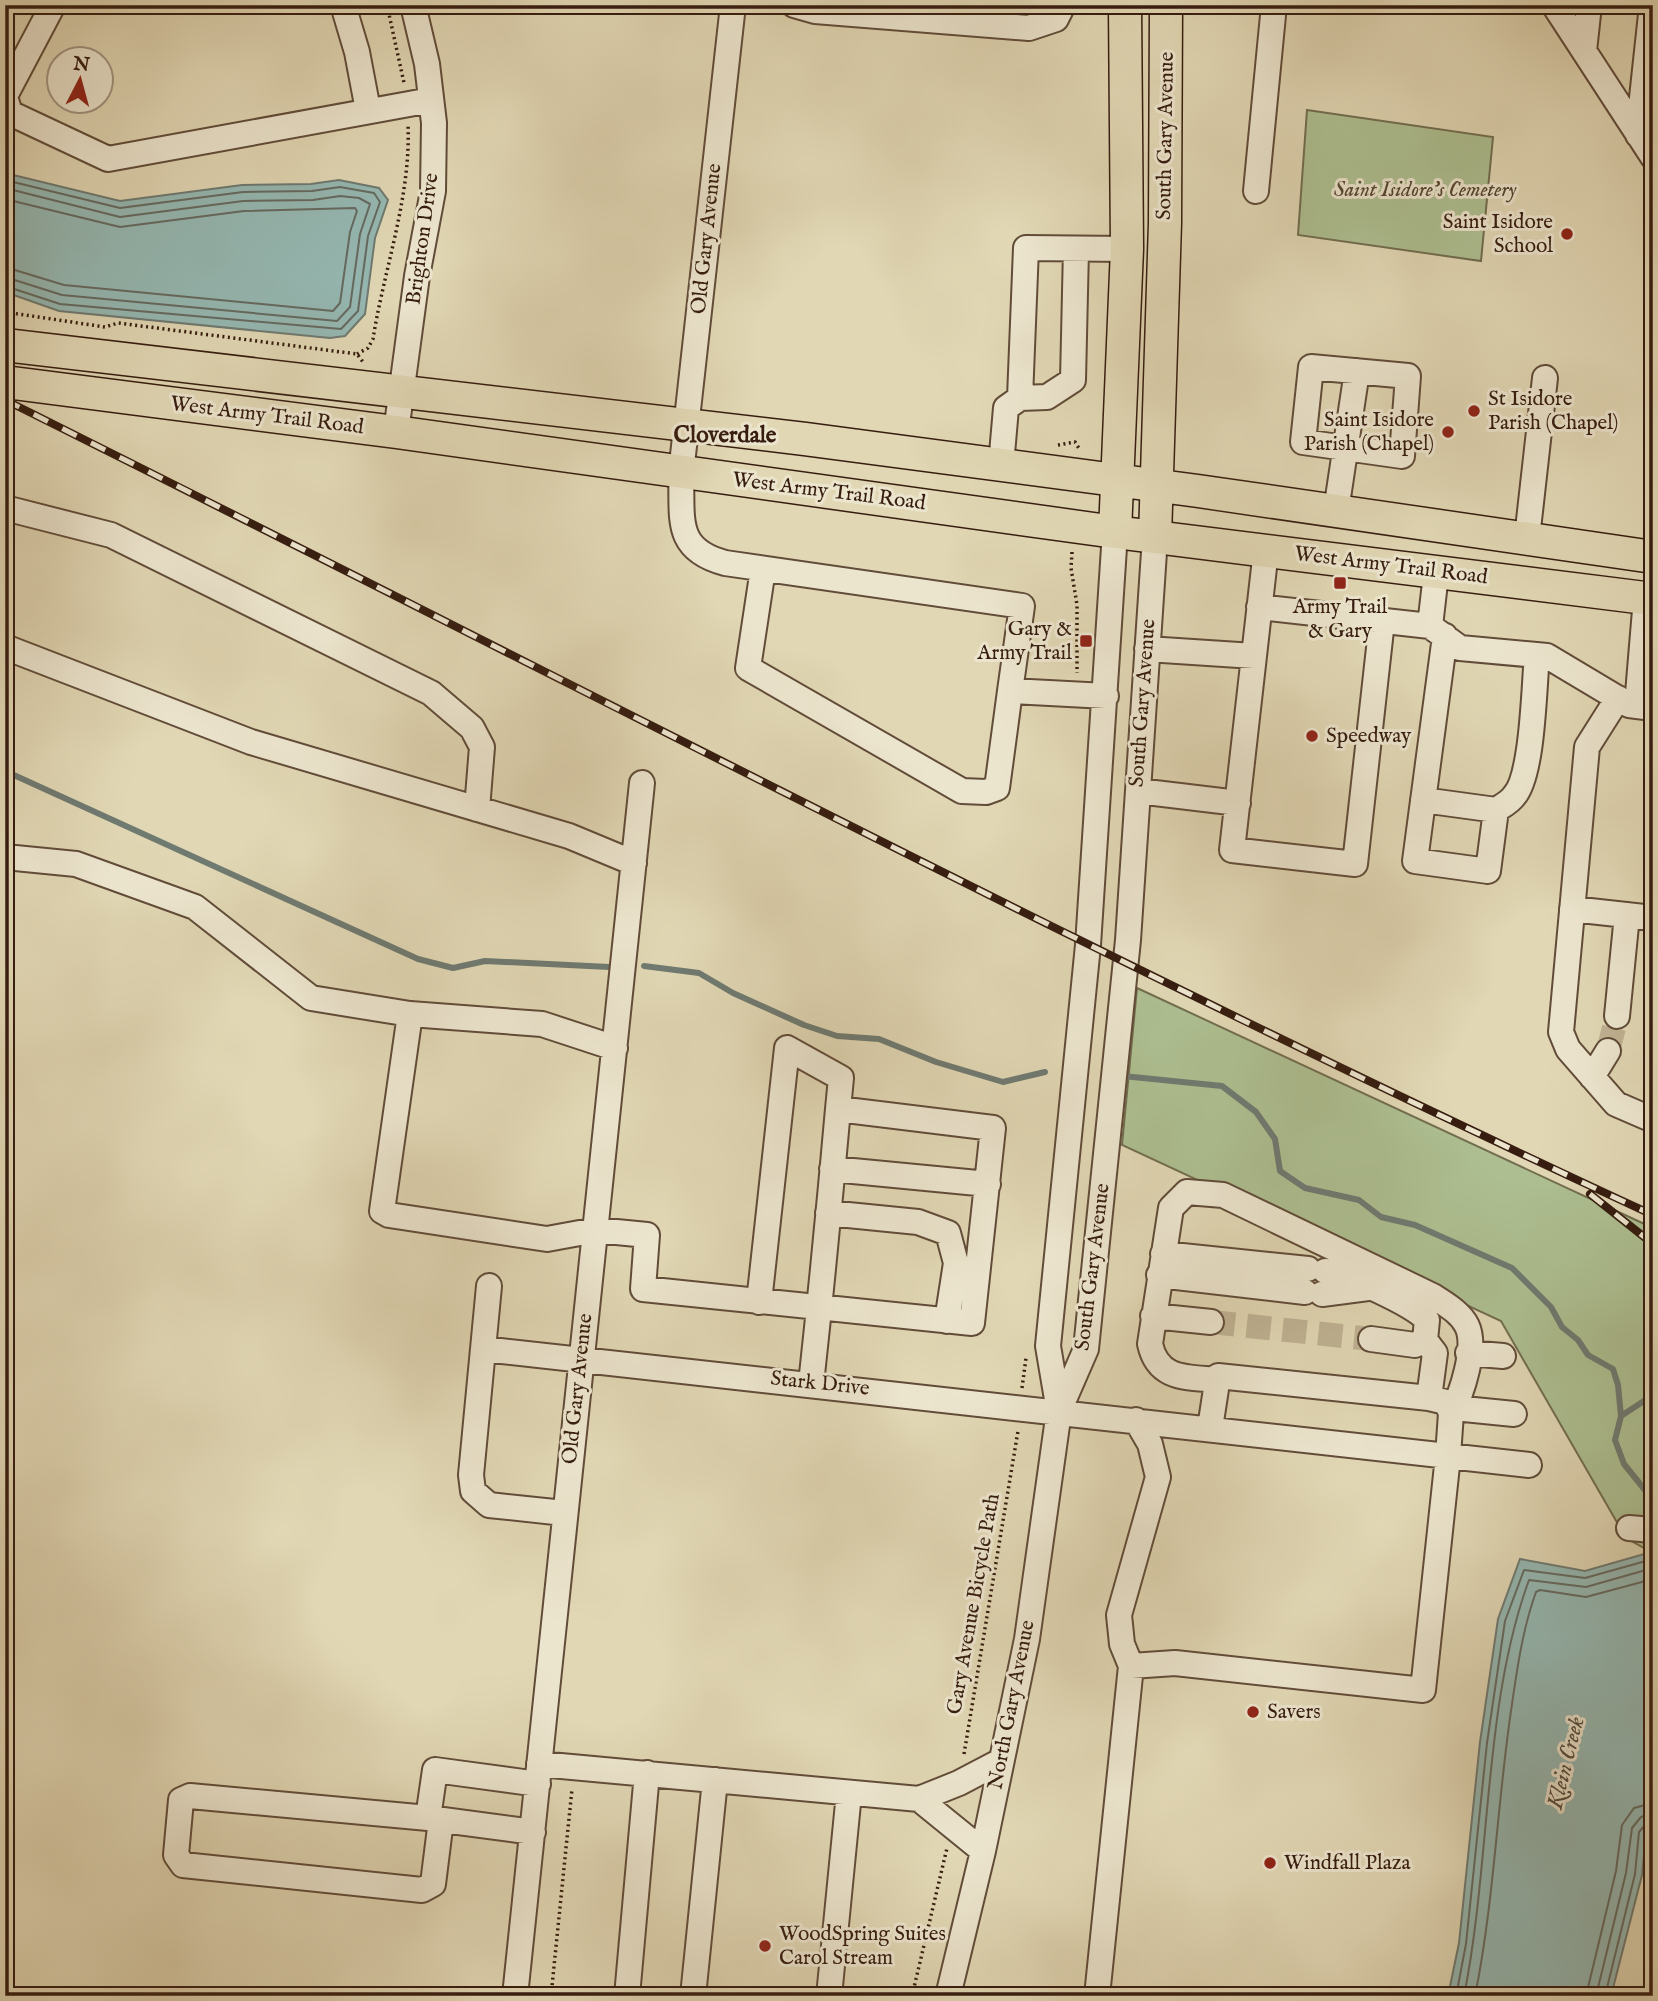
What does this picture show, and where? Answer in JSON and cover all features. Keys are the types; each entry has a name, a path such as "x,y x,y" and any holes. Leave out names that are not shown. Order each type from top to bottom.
{"main road":[{"name":"South Gary Avenue","path":"1115,532 1127,249 1125,5"},
{"name":"South Gary Avenue","path":"1154,537 1159,486 1166,158 1166,5"},
{"name":"West Army Trail Road","path":"5,345 1118,480 1652,557"},
{"name":"West Army Trail Road","path":"5,382 396,432 1115,532 1436,574 1649,598"}],"street":[{"path":"53,5 5,97 10,113 108,159 431,100"},
{"path":"344,5 357,52 368,110"},
{"name":"Brighton Drive","path":"396,432 417,276 433,191 431,100 427,64 413,5"},
{"name":"Old Gary Avenue","path":"733,5 681,472 687,539 695,552 725,563 1022,606 1010,691"},
{"path":"806,7 1029,28 1056,19 1063,5"},
{"path":"1256,191 1275,5"},
{"path":"1554,5 1653,157"},
{"path":"1584,51 1590,5"},
{"path":"1638,135 1652,5"},
{"path":"1020,398 1026,248 1127,249"},
{"path":"1001,465 1006,408 1020,398 1047,397 1073,380 1076,249"},
{"path":"1311,367 1357,371 1408,376 1402,456 1304,442 1311,367"},
{"path":"1336,510 1357,371"},
{"path":"1527,538 1545,378"},
{"path":"5,508 111,535 431,693 472,729 482,747 477,809"},
{"name":"South Gary Avenue","path":"1059,1411 1048,1346 1086,971 1107,696 1115,532"},
{"name":"South Gary Avenue","path":"1059,1411 1086,1349 1127,952 1154,537"},
{"path":"1266,550 1232,850 1355,864 1382,621"},
{"path":"1652,557 1653,551"},
{"path":"763,569 748,668 962,791 986,792 997,788 1010,691 1107,696"},
{"path":"1436,574 1437,631 1423,800 1415,861 1489,871 1496,810"},
{"path":"1649,598 1636,704 1587,747 1561,1032 1568,1049 1616,1104 1653,1120"},
{"path":"1259,607 1382,621 1437,631 1460,648 1547,656 1636,704"},
{"path":"5,647 251,742 569,836 634,863"},
{"path":"1147,649 1254,656"},
{"path":"1423,800 1496,810 1515,796 1522,782 1527,758 1537,655"},
{"name":"Old Gary Avenue","path":"515,1996 642,783"},
{"path":"1138,791 1238,803"},
{"path":"5,857 76,864 195,907 311,998 410,1014 542,1024 615,1048"},
{"path":"1572,909 1653,918"},
{"path":"1617,1016 1627,915"},
{"path":"410,1014 382,1211 389,1215 547,1239 596,1230 648,1235 643,1289 972,1323 993,1128 838,1109"},
{"path":"759,1302 787,1048 841,1078 811,1384"},
{"path":"1592,1077 1608,1051"},
{"path":"832,1169 988,1184"},
{"path":"1131,1666 1175,1663 1423,1690 1453,1410 1465,1381 1469,1328 1462,1317 1433,1296 1223,1195 1187,1192 1171,1208 1152,1320 1152,1351 1154,1361 1161,1368 1184,1377 1429,1398 1446,1402 1453,1410 1514,1414"},
{"path":"828,1213 918,1222 948,1233 956,1263 947,1321"},
{"path":"1161,1265 1368,1288 1420,1312 1427,1320 1425,1340 1435,1353 1429,1398"},
{"path":"489,1286 471,1475 473,1491 489,1505 564,1513"},
{"path":"1152,1320 1211,1322"},
{"path":"1371,1339 1415,1345 1425,1340"},
{"name":"Stark Drive","path":"483,1349 1529,1465"},
{"path":"1468,1353 1503,1356"},
{"path":"1210,1429 1218,1378"},
{"name":"North Gary Avenue","path":"947,1996 982,1851 1027,1639 1059,1411"},
{"path":"1097,1996 1131,1666 1122,1644 1119,1615 1158,1477 1150,1444 1136,1420"},
{"path":"533,1832 435,1819 190,1796 181,1800 176,1855 183,1865 422,1890 433,1884 435,1819 435,1770 538,1774 647,1773 919,1799 959,1783 1001,1761"},
{"path":"627,1996 647,1773"},
{"path":"693,1996 715,1780"},
{"path":"829,1996 849,1793"},
{"path":"919,1799 982,1851"}],"path":[{"path":"357,354 368,348 373,339 409,150 402,68 387,5"},
{"path":"1072,557 1077,605 1078,678"},
{"name":"Gary Avenue Bicycle Path","path":"963,1760 1017,1439"},
{"path":"551,1996 572,1784"},
{"path":"912,1996 949,1839"}],"green space":[{"name":"Saint Isidore's Cemetery","path":"1307,110 1493,137 1481,261 1298,235"},
{"path":"1137,988 1653,1228 1653,1553 1626,1538 1501,1321 1122,1145"}],"water":[{"path":"5,173 120,201 242,185 311,184 339,180 379,188 388,200 375,238 365,314 345,336 330,338 59,311 5,292"},
{"path":"1651,1552 1653,1826 1646,1834 1642,1875 1611,1996 1448,1996 1459,1943 1480,1742 1498,1619 1520,1559 1585,1571"}],"waterway":[{"path":"5,771 418,959 453,968 485,961 609,967"},
{"path":"644,966 699,973 733,993 804,1025 837,1036 879,1039 936,1062 1003,1082 1045,1072"},
{"path":"1123,1076 1222,1086 1256,1112 1275,1139 1280,1171 1305,1188 1359,1200 1381,1217 1415,1225 1512,1268 1551,1307 1562,1327 1578,1340 1588,1355 1613,1369 1618,1385 1621,1416"},
{"name":"Klein Creek","path":"1653,1395 1621,1416 1615,1440 1624,1464 1653,1500"},
{"name":"Klein Creek","path":"1649,1559 1653,1544"}],"tunnel":[{"path":"1608,1051 1617,1016"},
{"path":"1211,1322 1371,1339"}],"railway":[{"path":"5,400 826,814 1238,1018 1653,1215"},
{"path":"1590,1194 1653,1244"}],"place":[{"name":"Saint Isidore School","path":"1567,234"},
{"name":"St Isidore Parish (Chapel)","path":"1474,411"},
{"name":"Saint Isidore Parish (Chapel)","path":"1448,432"},
{"name":"Army Trail & Gary","path":"1340,583"},
{"name":"Gary & Army Trail","path":"1086,641"},
{"name":"Speedway","path":"1312,736"},
{"name":"Savers","path":"1253,1712"},
{"name":"Windfall Plaza","path":"1270,1863"},
{"name":"WoodSpring Suites Carol Stream","path":"765,1946"}],"district":[{"name":"Cloverdale","path":"725,435"}]}
